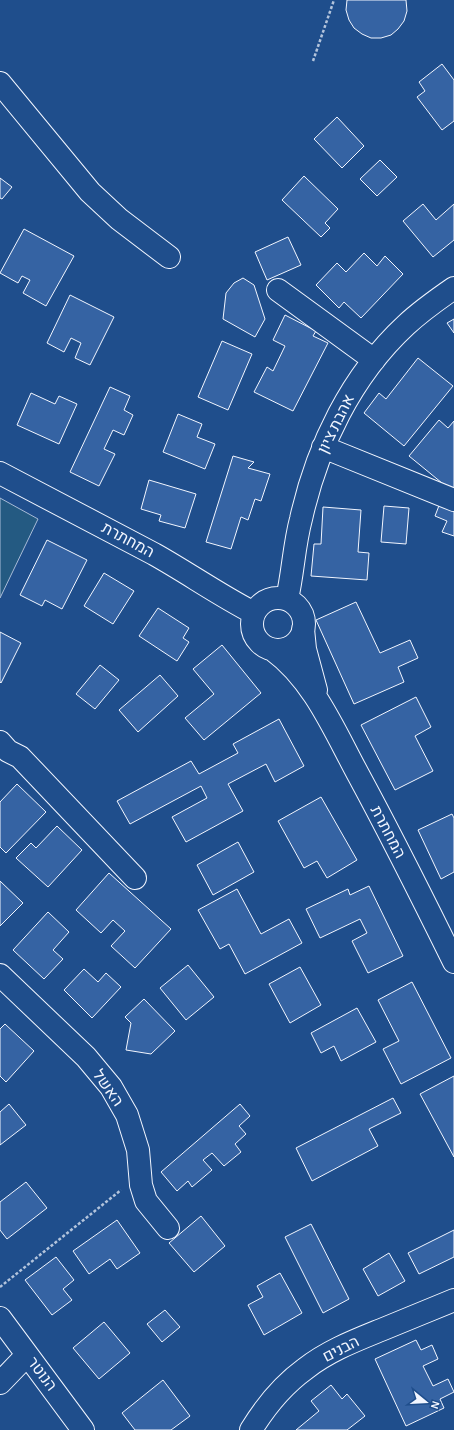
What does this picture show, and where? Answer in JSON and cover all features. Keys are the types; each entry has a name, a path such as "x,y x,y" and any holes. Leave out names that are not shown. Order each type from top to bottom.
{"street":[{"path":"0,83 90,192 119,219 170,256"},
{"name":"אהבת ציון","path":"287,599 300,520 310,483 323,447 342,409 360,378 383,349 406,325 454,288"},
{"path":"278,290 374,360"},
{"path":"323,447 454,500"},
{"name":"המחתרת","path":"0,473 154,554 254,613"},
{"path":"274,598 287,599 297,605 304,620 303,629 298,641 284,650 272,650 264,647 256,638 252,630 251,622 254,613 265,601 274,598"},
{"name":"המחתרת","path":"303,629 305,649 320,703"},
{"name":"המחתרת","path":"272,650 290,664 320,703 397,847 454,962"},
{"path":"3,751 20,757 135,878"},
{"name":"האשל","path":"0,975 86,1057 111,1087 127,1115 138,1150 140,1185 146,1200 168,1228"},
{"name":"הבנים","path":"251,1430 262,1412 283,1387 304,1369 326,1354 348,1343 454,1300"},
{"name":"הנוטר","path":"0,1318 83,1430"},
{"path":"0,1383 27,1355"}],"path":[{"path":"313,61 334,0"},
{"path":"0,1288 140,1174"}],"shaded area":[{"path":"0,498 38,519 0,598"}],"building":[{"path":"347,0 406,0 407,11 404,21 391,35 381,38 371,38 354,28 349,20 346,10"},
{"path":"442,64 454,80 454,121 442,130 417,97 425,91 419,82"},
{"path":"337,117 364,146 342,168 314,139"},
{"path":"380,160 397,177 377,196 360,179"},
{"path":"304,176 338,209 325,223 330,228 321,237 282,200"},
{"path":"0,178 12,187 2,199 0,198"},
{"path":"423,204 436,220 454,204 454,240 433,257 403,221"},
{"path":"24,229 74,256 46,306 23,293 30,280 22,276 18,283 0,273"},
{"path":"288,237 301,265 267,280 255,252"},
{"path":"364,253 377,266 385,256 403,274 361,318 344,302 339,308 316,285 337,263 346,272"},
{"path":"243,278 254,285 265,319 255,337 223,319 226,293 234,283"},
{"path":"70,295 114,317 90,365 75,358 81,343 71,338 64,352 47,343"},
{"path":"285,315 316,331 313,336 328,343 293,411 254,392 267,367 273,371 285,346 273,340"},
{"path":"454,319 454,333 447,323"},
{"path":"222,341 252,354 228,410 198,397"},
{"path":"418,358 453,386 404,446 364,413 379,393 386,399"},
{"path":"110,387 130,396 124,410 133,415 124,435 113,430 104,449 115,454 99,486 70,472"},
{"path":"31,393 55,404 59,396 77,404 59,444 17,425"},
{"path":"178,414 202,424 197,437 215,444 205,469 163,452"},
{"path":"439,420 448,428 454,421 453,492 409,456"},
{"path":"233,456 254,462 248,468 270,474 261,501 255,499 248,520 241,517 231,549 206,542"},
{"path":"149,480 196,494 185,528 159,521 161,515 141,509"},
{"path":"440,503 454,508 454,536 442,532 447,521 435,516"},
{"path":"384,506 409,508 406,544 381,542"},
{"path":"323,507 361,510 358,552 369,553 367,580 311,576 314,544 321,544"},
{"path":"47,540 87,560 62,609 45,600 42,606 20,595"},
{"path":"104,573 134,591 113,624 84,606"},
{"path":"356,602 380,653 410,640 418,658 398,667 404,682 354,704 316,620"},
{"path":"158,608 189,628 183,638 189,642 177,661 139,636"},
{"path":"0,632 21,643 1,683 0,682"},
{"path":"222,645 261,693 204,740 185,718 214,694 193,669"},
{"path":"100,665 119,680 95,709 76,694"},
{"path":"160,675 178,696 138,732 119,710"},
{"path":"416,697 431,727 415,736 433,771 395,790 361,725"},
{"path":"279,719 304,766 275,782 266,764 228,784 243,811 186,842 172,817 207,798 201,786 130,824 117,801 191,761 199,774 238,753 233,744"},
{"path":"17,784 46,812 6,853 0,847 0,802"},
{"path":"321,797 357,860 327,878 317,861 304,868 278,821"},
{"path":"452,814 454,818 454,872 441,879 418,830"},
{"path":"57,826 82,850 48,887 16,858 31,843 36,848"},
{"path":"238,842 254,872 213,895 197,865"},
{"path":"109,873 171,929 135,968 111,946 125,931 113,920 101,933 76,910"},
{"path":"0,881 23,903 0,926"},
{"path":"369,886 403,956 368,973 352,941 367,933 360,919 320,938 306,909 348,889 350,895"},
{"path":"237,889 261,934 289,919 302,943 245,974 229,944 220,949 198,910"},
{"path":"48,912 69,932 53,950 63,959 44,979 13,950"},
{"path":"188,965 214,997 186,1020 160,988"},
{"path":"300,967 321,1005 290,1023 269,984"},
{"path":"84,969 98,982 106,973 121,987 92,1018 64,990"},
{"path":"412,982 451,1058 401,1084 383,1049 399,1041 378,1000"},
{"path":"144,999 175,1031 151,1054 126,1050 131,1023 125,1017"},
{"path":"357,1008 376,1042 341,1061 334,1046 321,1053 311,1033"},
{"path":"5,1024 34,1051 6,1082 0,1076 0,1029"},
{"path":"454,1076 454,1157 420,1094"},
{"path":"393,1098 401,1113 369,1129 378,1146 312,1181 296,1148"},
{"path":"9,1104 26,1125 0,1145 0,1112"},
{"path":"240,1104 250,1116 239,1126 246,1134 235,1144 241,1152 224,1166 212,1153 203,1160 212,1170 192,1187 188,1181 177,1191 161,1172"},
{"path":"26,1182 47,1208 7,1239 0,1230 0,1202"},
{"path":"201,1216 225,1246 194,1272 169,1243"},
{"path":"117,1220 140,1253 117,1269 110,1259 89,1274 73,1251"},
{"path":"311,1224 349,1299 323,1313 285,1237"},
{"path":"454,1230 454,1257 419,1274 408,1253"},
{"path":"389,1253 405,1281 378,1296 363,1269"},
{"path":"56,1257 74,1280 63,1289 72,1300 52,1315 25,1280"},
{"path":"280,1273 302,1313 264,1335 248,1305 263,1297 257,1286"},
{"path":"165,1310 180,1327 162,1342 147,1324"},
{"path":"104,1322 130,1353 99,1379 73,1348"},
{"path":"416,1340 421,1350 432,1345 438,1359 423,1366 433,1386 448,1379 454,1392 440,1399 444,1408 406,1426 375,1359"},
{"path":"163,1380 190,1416 171,1430 135,1430 122,1413"},
{"path":"331,1385 342,1399 347,1394 365,1416 347,1430 296,1430 319,1411 311,1401"}]}
